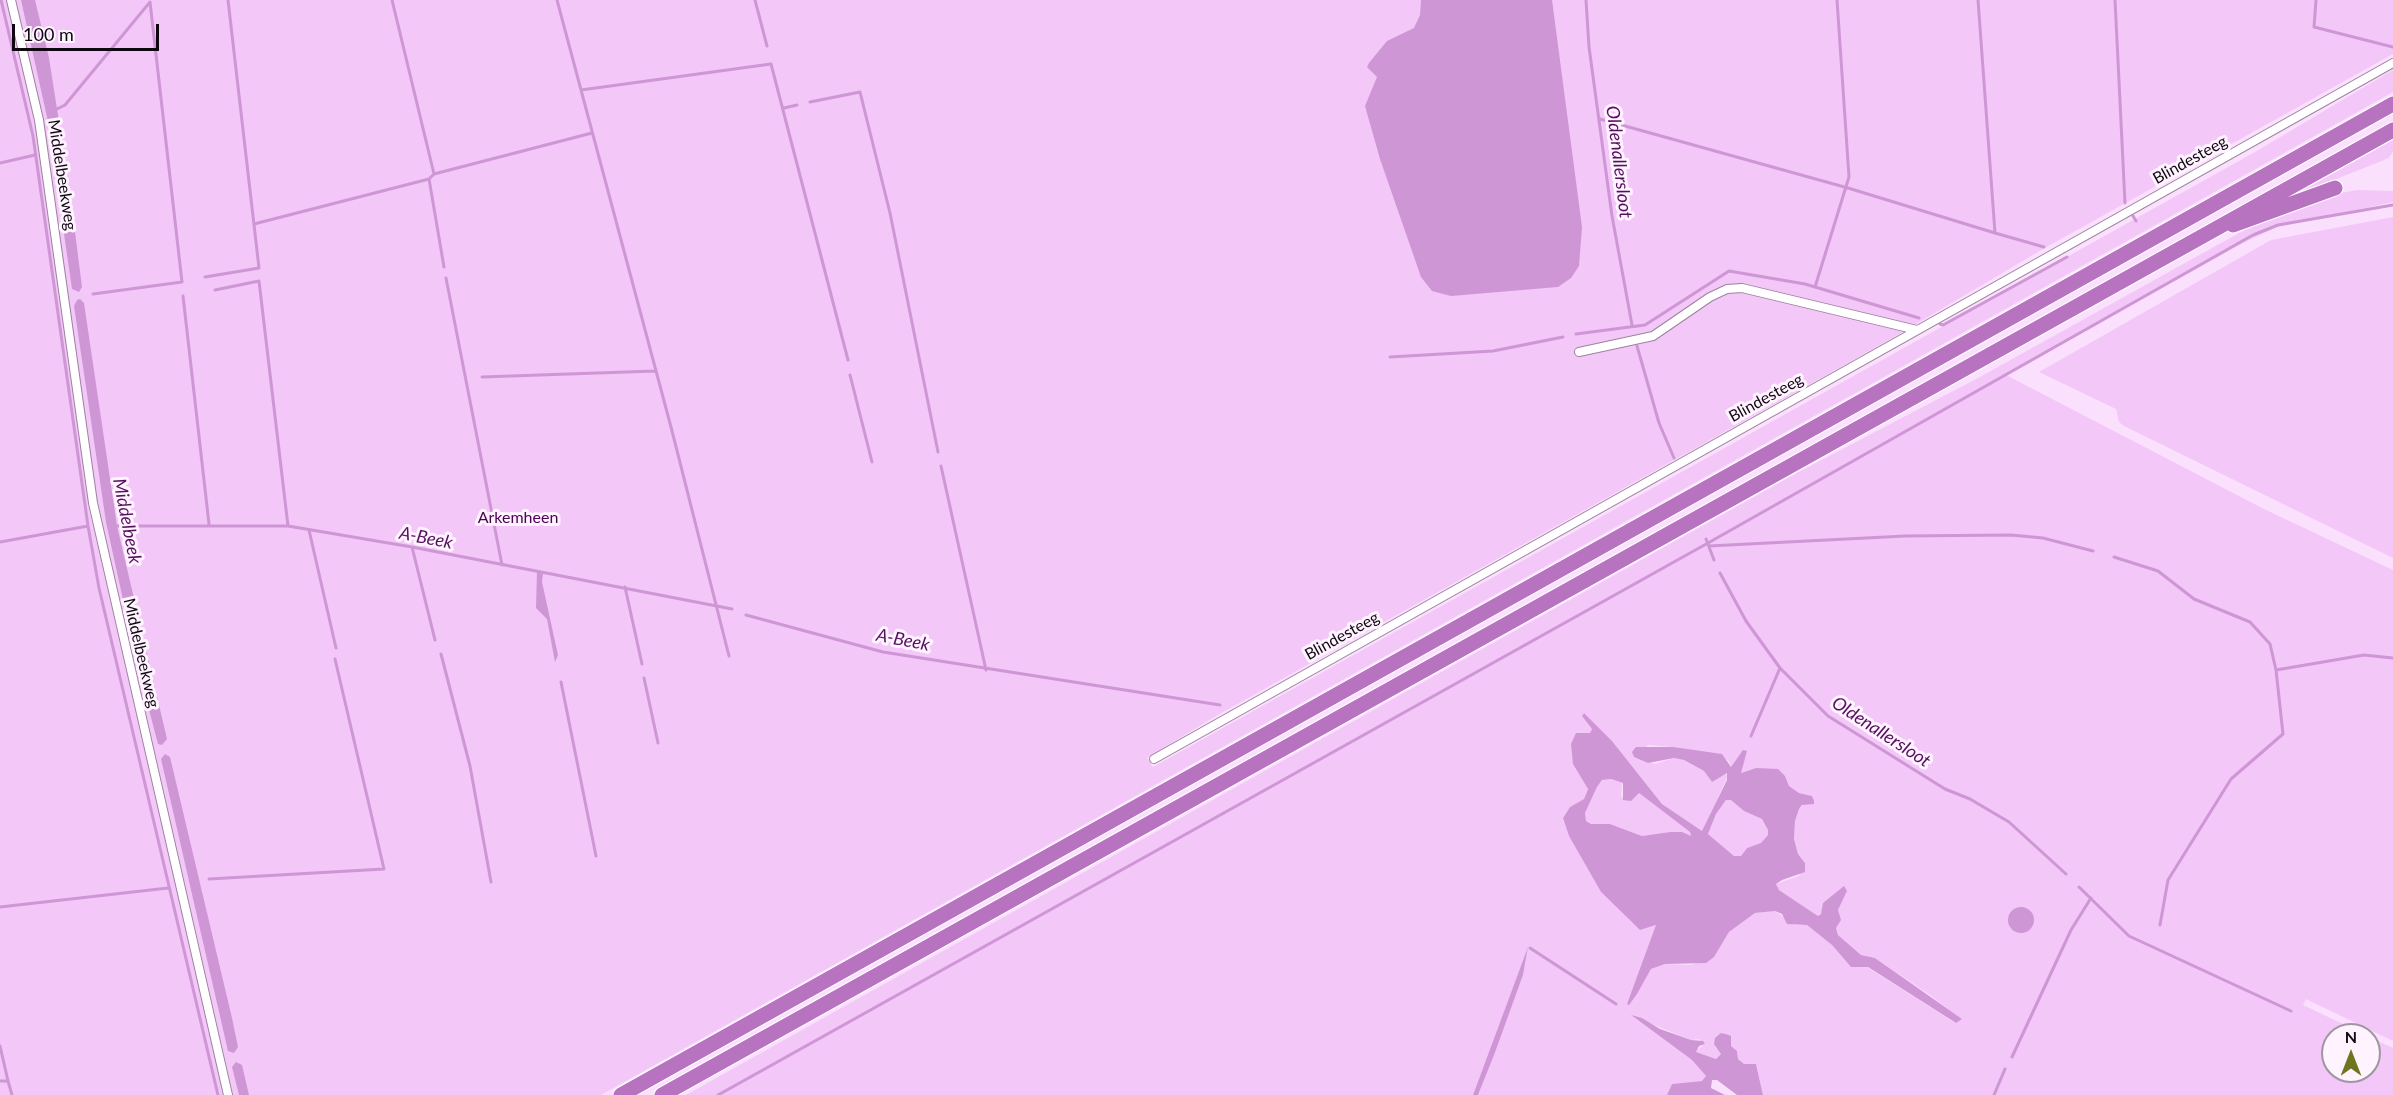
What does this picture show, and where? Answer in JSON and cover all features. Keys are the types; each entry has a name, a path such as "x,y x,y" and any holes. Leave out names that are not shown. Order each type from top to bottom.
{"highway":[{"path":"621,1095 2393,104"},
{"path":"663,1095 2201,235 2393,130"},
{"path":"2201,235 2262,216 2335,188"}],"street":[{"name":"Middelbeekweg","path":"10,0 39,120 93,503 228,1095"},
{"name":"Blindesteeg","path":"1154,759 2393,63"},
{"path":"1579,352 1653,336 1710,297 1727,289 1742,288 1917,330"}],"green space":[{"name":"Arkemheen","path":"0,0 2393,0 2393,54 2043,249 1889,340 1216,716 1147,758 1153,767 2255,152 2393,70 2393,92 601,1095 0,1095"},
{"path":"2393,140 2393,151 2389,158 2289,198"},
{"path":"2357,190 2393,191 2393,202 2277,227 2241,244 2006,375 2264,509 2393,570 2393,1041 2381,1035 2381,1023 2356,1023 2306,999 2303,1005 2341,1023 2321,1023 2321,1083 2381,1083 2381,1042 2393,1048 2393,1095 1763,1095 1757,1067 1744,1064 1738,1059 1737,1051 1731,1046 1731,1037 1727,1034 1721,1033 1721,1054 1716,1059 1695,1052 1705,1044 1699,1039 1691,1040 1632,1016 1692,1060 1706,1076 1703,1081 1672,1084 1667,1095 1478,1095 1523,975 1528,948 1473,1095 686,1095 1795,474 1978,378 2258,223 2331,195","holes":["1584,713 1612,741 1662,804 1703,832 1728,775 1723,773 1712,782 1704,771 1684,760 1674,758 1655,764 1634,757 1648,745 1673,747 1728,760 1731,767 1743,751 1747,751 1740,773 1756,768 1785,776 1789,786 1799,793 1812,796 1799,809 1795,821 1794,839 1798,854 1805,863 1799,876 1776,884 1779,890 1818,916 1847,891 1838,910 1836,928 1838,935 1861,955 1875,958 1961,1019 1955,1023 1867,967 1851,967 1832,945 1807,925 1794,925 1775,911 1755,913 1729,932 1714,957 1691,965 1665,964 1651,969 1637,994 1627,1004 1657,930 1656,925 1640,930 1601,892 1569,836 1563,818 1570,807 1584,799 1588,788 1573,764 1592,729 1582,716"]},
{"path":"2393,217 2393,558 2124,426 2119,422 2116,409 2039,372 2271,240"},
{"path":"1611,779 1622,783 1621,797 1639,793 1690,832 1691,837 1670,832 1642,836 1610,824 1591,824 1586,821 1585,813 1597,787 1602,780"},
{"path":"1731,799 1744,811 1762,819 1768,830 1768,835 1761,844 1747,848 1741,856 1734,856 1708,834 1716,814 1726,800"}],"shaded area":[{"path":"21,0 35,0 49,58 69,185 82,287 79,292 72,289 47,117"},
{"path":"1421,0 1552,0 1582,227 1579,266 1571,278 1558,287 1451,296 1432,291 1421,277 1380,159 1365,106 1377,77 1367,67 1369,63 1387,41 1414,28 1420,15"},
{"path":"80,299 84,303 117,526 167,739 162,745 158,744 138,668 106,522 74,306"},
{"path":"537,572 543,573 542,582 558,655 555,662 547,619 536,608"},
{"path":"1584,713 1612,741 1662,804 1702,831 1727,780 1727,773 1712,782 1704,771 1684,760 1674,758 1648,763 1634,757 1632,752 1636,747 1673,747 1722,754 1731,767 1743,750 1747,751 1741,773 1756,768 1778,769 1785,776 1789,786 1799,793 1812,796 1814,804 1802,805 1795,821 1794,839 1798,854 1805,863 1805,872 1776,884 1779,890 1818,916 1821,914 1823,903 1844,886 1847,891 1838,910 1841,920 1836,928 1838,935 1861,955 1875,958 1962,1019 1956,1023 1868,967 1851,967 1832,945 1807,925 1787,924 1782,914 1775,911 1755,913 1729,932 1714,957 1706,963 1665,964 1651,969 1637,994 1629,1005 1627,1004 1656,925 1640,930 1601,892 1569,836 1563,818 1570,807 1584,799 1588,789 1573,764 1571,744 1576,733 1590,733 1592,729 1582,716","holes":["1611,779 1623,783 1623,800 1631,801 1639,793 1690,832 1691,836 1682,832 1642,836 1610,824 1591,824 1586,821 1585,813 1597,787 1602,780","1726,800 1731,800 1744,811 1762,819 1768,830 1768,835 1761,843 1747,848 1741,856 1734,856 1708,834 1716,814"]},
{"path":"165,754 170,757 232,1018 238,1047 234,1053 228,1051 161,759"},
{"path":"2021,907 2030,911 2034,920 2030,929 2021,933 2012,929 2008,920 2012,911"},
{"path":"1528,947 1523,975 1494,1055 1478,1095 1473,1095"},
{"path":"1631,1015 1642,1018 1660,1029 1691,1040 1703,1041 1705,1044 1699,1046 1696,1052 1716,1059 1721,1054 1714,1044 1715,1038 1721,1033 1731,1036 1731,1046 1737,1051 1738,1059 1744,1064 1756,1064 1763,1095 1737,1095 1717,1080 1712,1080 1711,1088 1725,1095 1667,1095 1672,1084 1702,1081 1706,1076 1692,1060"},
{"path":"236,1062 242,1065 249,1095 239,1095 232,1067"}],"waterway":[{"path":"1,0 33,136 88,526 99,588 218,1095"},
{"path":"205,277 259,268 228,0"},
{"path":"392,0 434,174 429,179 444,267"},
{"path":"557,0 671,427 729,656"},
{"path":"755,0 767,46"},
{"name":"Oldenallersloot","path":"1586,0 1589,47 1612,216 1632,325"},
{"path":"1815,287 1849,177 1837,0"},
{"path":"1978,0 1995,233 2044,247"},
{"path":"2115,0 2125,203"},
{"path":"2316,0 2314,27 2393,47"},
{"path":"57,109 65,105 150,2 182,282 93,294"},
{"path":"581,90 771,64 848,360"},
{"path":"810,102 860,92 890,213 938,452"},
{"path":"784,108 797,105"},
{"path":"1600,119 1848,188 1995,233"},
{"path":"434,174 592,133"},
{"path":"0,163 35,155"},
{"path":"254,224 429,179"},
{"path":"718,1095 1708,543 2253,235 2278,225 2393,205"},
{"path":"2133,216 2136,221"},
{"path":"1940,324 1943,325 2067,257"},
{"path":"1576,334 1645,325 1729,271 1805,284 1919,318"},
{"path":"446,278 502,565"},
{"path":"215,290 259,281 288,526"},
{"path":"183,296 209,524"},
{"path":"1390,357 1493,351 1563,337"},
{"name":"Oldenallersloot","path":"1637,346 1659,423 1674,458"},
{"path":"482,377 655,371"},
{"path":"850,375 872,462"},
{"path":"941,466 986,670"},
{"name":"A-Beek","path":"0,542 88,526"},
{"name":"A-Beek","path":"114,526 288,526 412,547 732,609"},
{"path":"309,530 336,648"},
{"path":"1709,546 1905,536 2011,535 2043,538 2093,551"},
{"name":"Oldenallersloot","path":"1706,539 1714,560"},
{"path":"412,547 435,640"},
{"path":"2114,557 2158,571 2194,599 2250,622 2270,644 2276,670"},
{"name":"Oldenallersloot","path":"1720,573 1746,621 1780,668 1828,716 1945,789 1970,799 2009,822 2066,874"},
{"path":"625,587 642,664"},
{"name":"A-Beek","path":"746,615 883,652 1220,705"},
{"path":"441,654 470,766 491,882"},
{"path":"2160,925 2168,880 2231,779 2283,734 2276,670 2364,655 2393,658"},
{"path":"209,879 384,869 335,659"},
{"path":"1751,736 1780,668"},
{"path":"644,678 658,743"},
{"path":"561,682 596,856"},
{"name":"Oldenallersloot","path":"2079,887 2129,936 2291,1011"},
{"path":"0,907 168,888"},
{"path":"2012,1057 2071,930 2091,898"},
{"path":"1530,948 1616,1004"},
{"path":"0,1046 8,1081"},
{"path":"1994,1095 2005,1069"},
{"path":"0,1081 8,1081 12,1095"}],"water label":[{"name":"Middelbeek","path":"127,521"}]}
